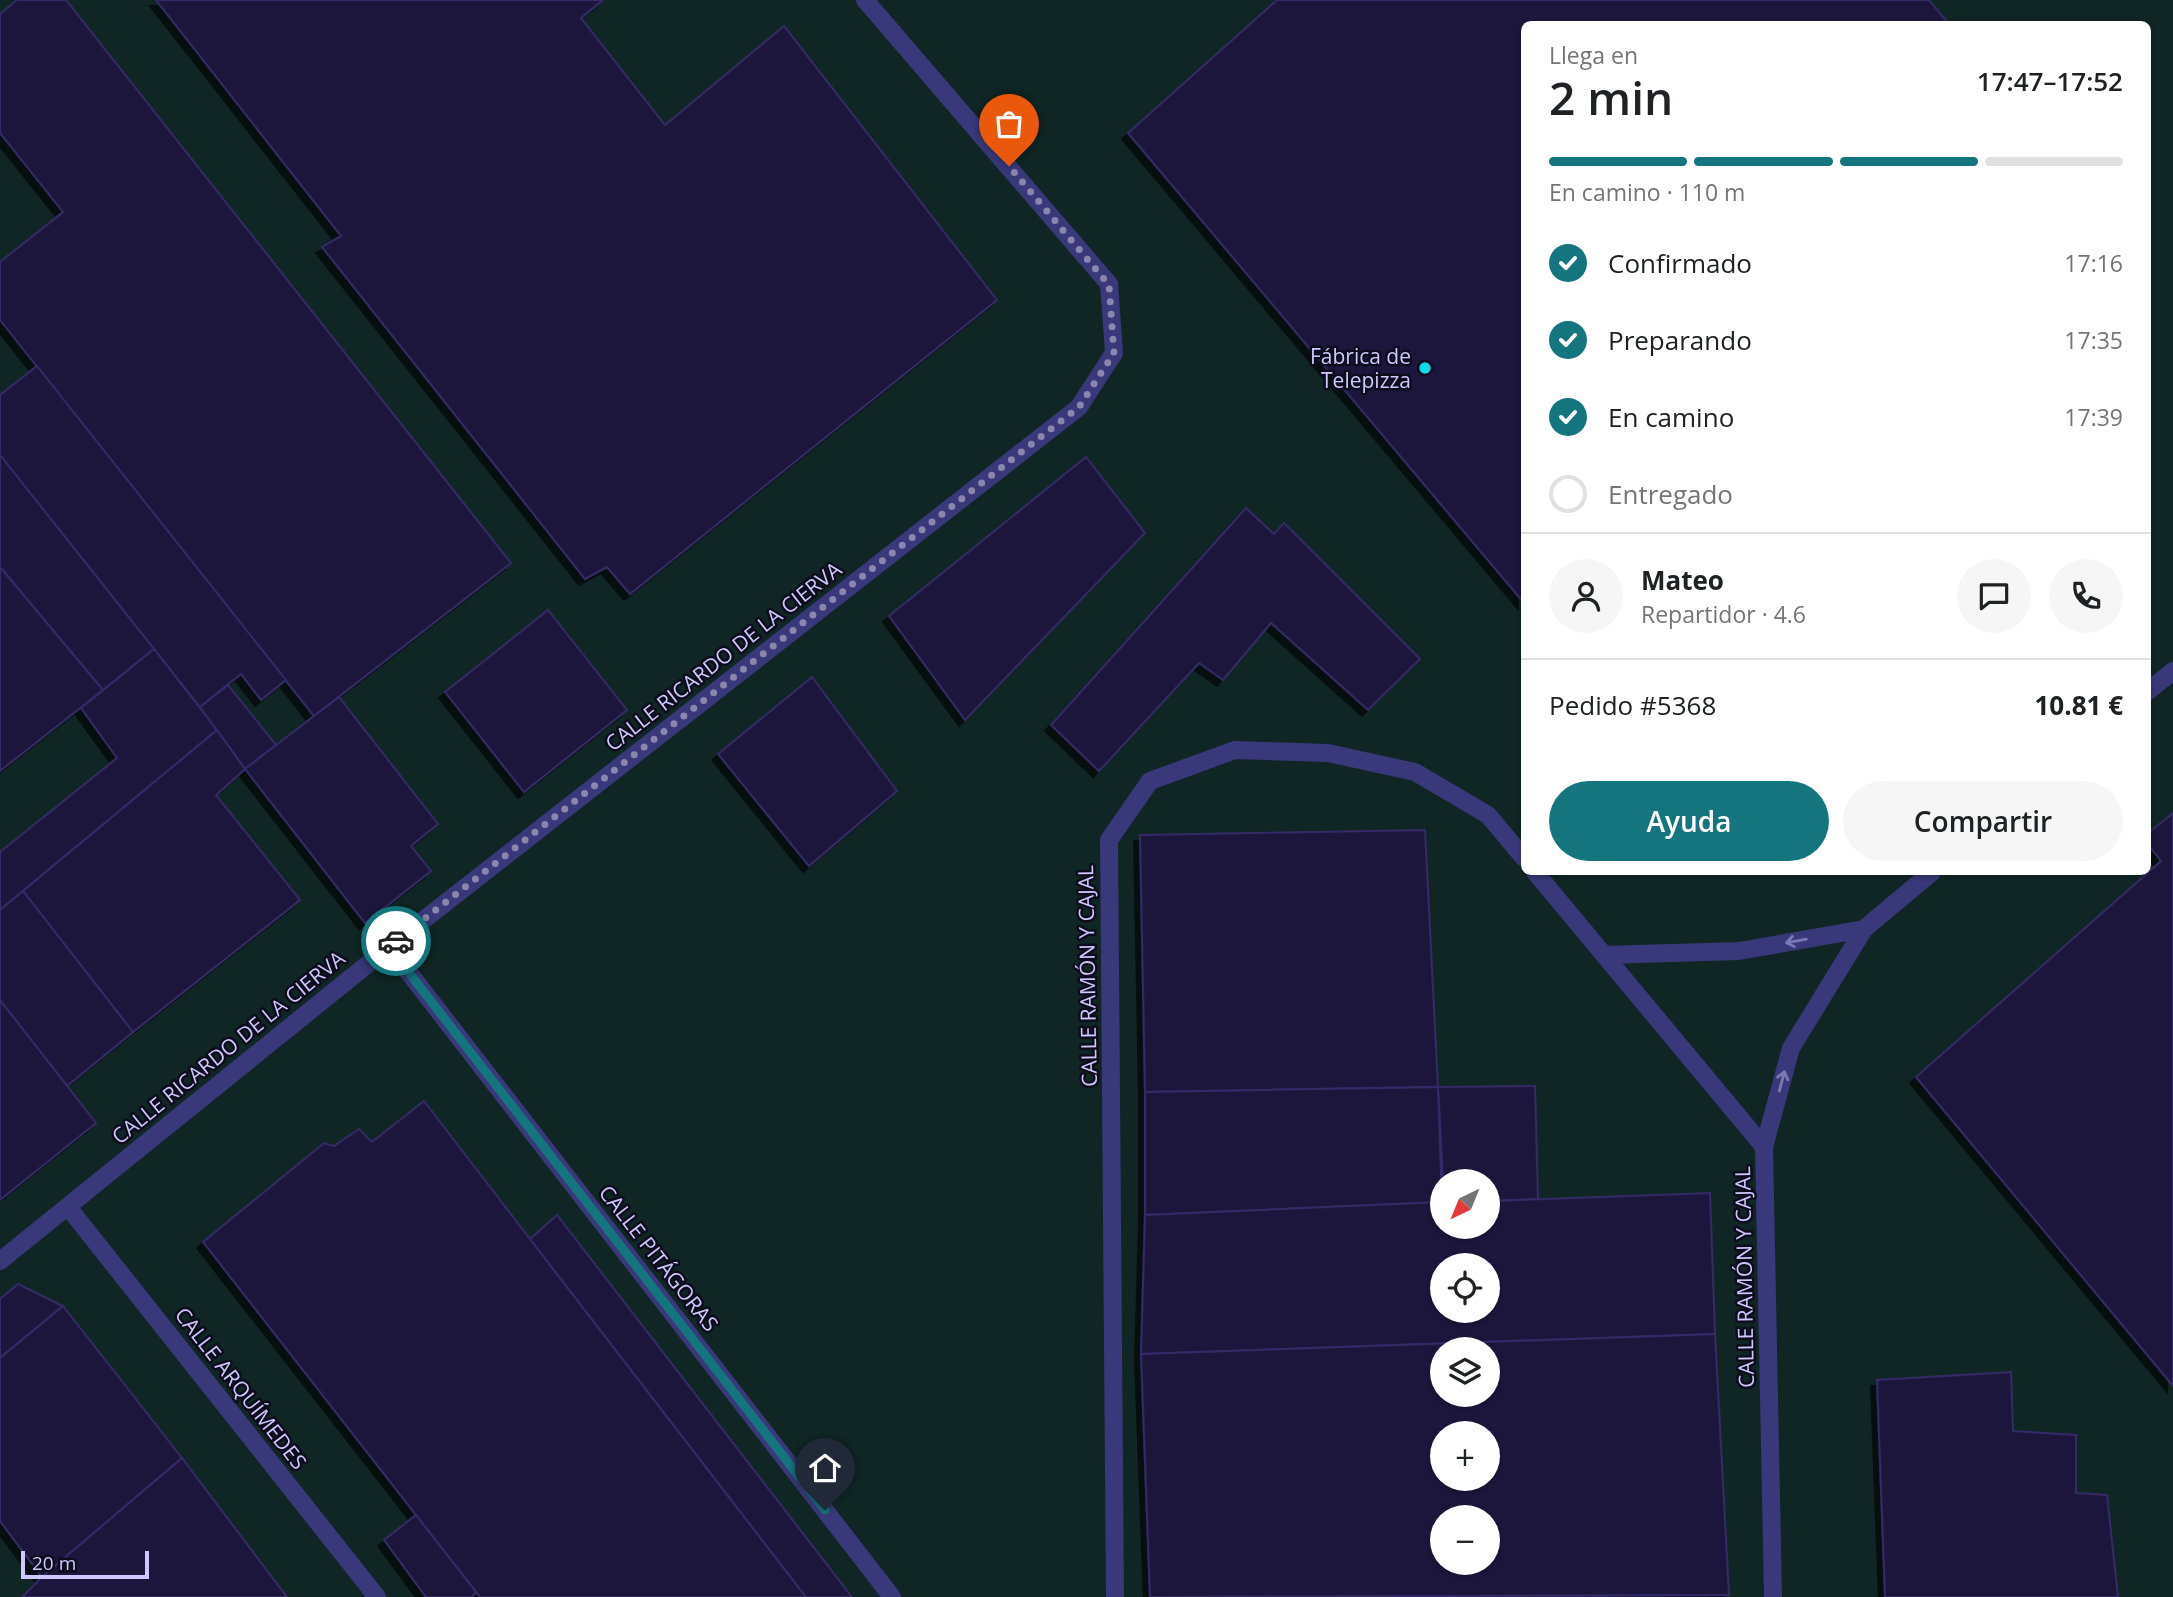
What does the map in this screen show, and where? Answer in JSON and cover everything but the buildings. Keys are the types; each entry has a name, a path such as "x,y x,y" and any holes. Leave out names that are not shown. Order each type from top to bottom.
{"street":[{"name":"CALLE RICARDO DE LA CIERVA","path":"0,1261 389,947 1079,407 1114,353 1109,285 866,0"},
{"path":"2151,689 2173,671"},
{"name":"CALLE RAMÓN Y CAJAL","path":"1115,1597 1109,840 1150,781 1235,750 1328,753 1415,772 1488,815 1521,854"},
{"name":"CALLE RAMÓN Y CAJAL","path":"1537,875 1764,1147 1773,1597"},
{"path":"1764,1147 1791,1048 1864,929 1928,875"},
{"path":"1604,955 1739,951 1864,929"},
{"name":"CALLE PITÁGORAS","path":"389,947 892,1597"},
{"name":"CALLE ARQUÍMEDES","path":"68,1207 377,1597"}],"green space":[{"path":"0,0 2173,0 2173,1597 0,1597"}],"way so far":[{"path":"396,941 1079,407 1114,353 1109,285 1009,166"}],"place":[{"name":"Fábrica de Telepizza","path":"1425,368"}],"route":[{"path":"396,941 389,947 825,1510"}]}
